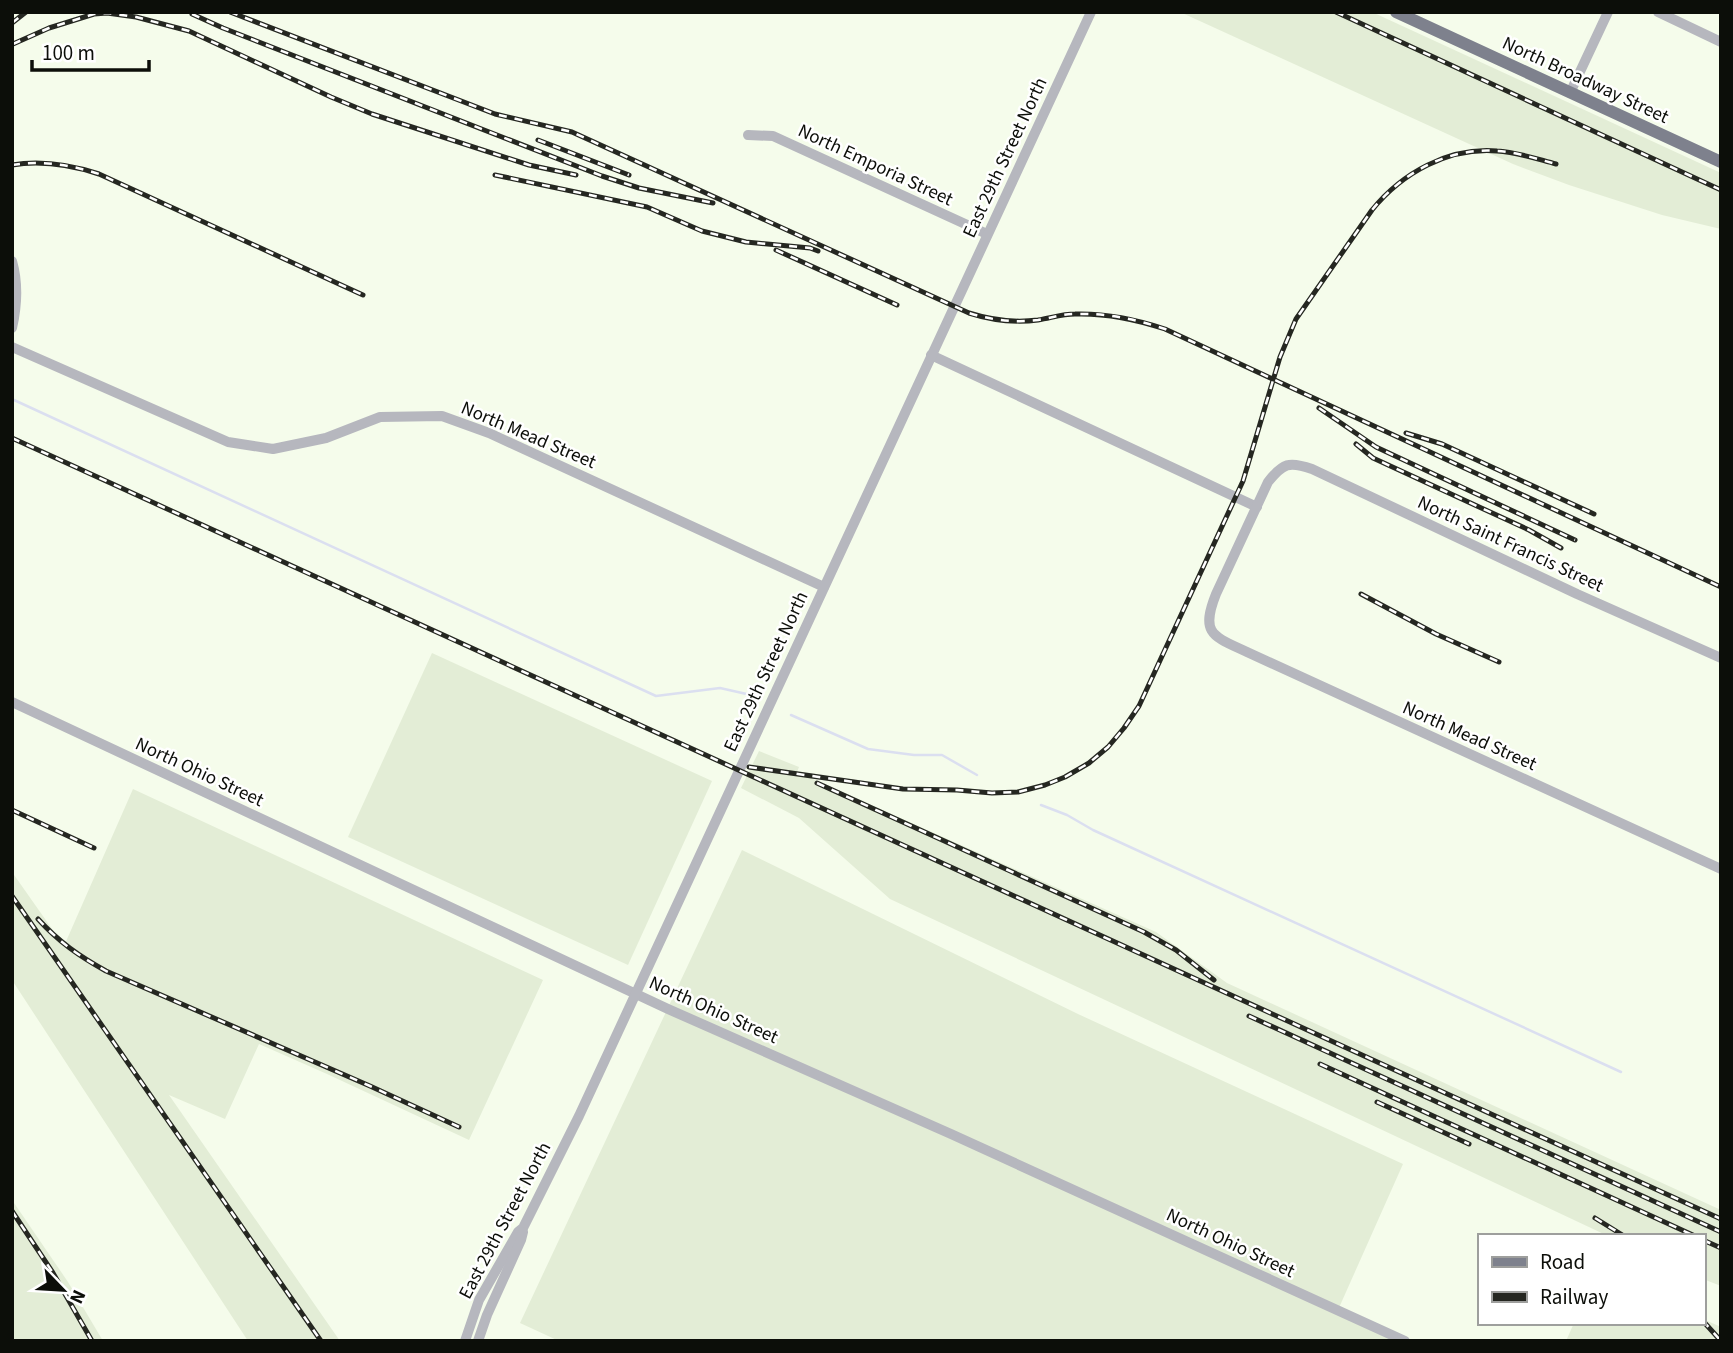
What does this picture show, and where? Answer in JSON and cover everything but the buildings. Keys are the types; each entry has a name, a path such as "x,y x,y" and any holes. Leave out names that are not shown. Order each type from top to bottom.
{"main road":[{"name":"North Broadway Street","path":"1396,12 1721,162"}],"street":[{"name":"East 29th Street North","path":"465,1341 479,1300 518,1232 523,1228 579,1116 1091,12"},
{"path":"1570,93 1608,12"},
{"path":"1658,12 1721,42"},
{"name":"North Emporia Street","path":"748,135 773,136 987,234"},
{"path":"12,261 16,276 15,317 12,328"},
{"name":"North Mead Street","path":"12,347 228,442 273,449 326,438 380,417 442,416 489,433 824,587"},
{"path":"931,355 1256,507"},
{"name":"North Saint Francis Street","path":"1256,507 1268,482 1279,468 1299,464 1721,659"},
{"name":"North Mead Street","path":"1256,507 1209,612 1208,623 1212,633 1247,652 1721,869"},
{"name":"North Ohio Street","path":"12,702 635,993 1405,1341"},
{"path":"478,1341 521,1240 523,1228"}],"shaded area":[{"path":"1180,12 1372,12 1721,173 1721,229 1662,215 1513,164"},
{"path":"432,653 712,781 628,965 348,837"},
{"path":"759,751 799,767 797,772 1156,932 1227,983 1721,1210 1721,1286 1705,1280 1705,1234 1604,1234 890,899 799,818 741,788"},
{"path":"133,789 543,980 469,1140 259,1044 225,1119 169,1095 340,1341 248,1341 12,980 12,872 64,946"},
{"path":"742,850 1078,1014 1403,1164 1338,1310 1404,1341 559,1341 520,1323"},
{"path":"12,1200 68,1282 103,1341 12,1341"},
{"path":"1705,1320 1721,1327 1721,1341 1566,1341 1573,1325 1705,1325"}],"waterway":[{"path":"14,400 656,696 720,688 751,695"},
{"path":"791,715 868,749 914,755 942,755 977,775"},
{"path":"1041,805 1621,1072"}],"railway":[{"path":"12,23 26,12"},
{"path":"230,12 495,114 572,132 969,313 1020,321 1070,314 1098,315 1165,329 1721,587"},
{"path":"1336,12 1721,190"},
{"path":"13,44 49,28 94,14 136,17 189,31 372,114 529,165 576,175"},
{"path":"192,14 602,176 639,188 713,203"},
{"path":"538,140 629,175"},
{"path":"749,767 903,789 992,793 1018,792 1045,785 1089,763 1108,747 1139,706 1243,481 1280,357 1296,319 1372,210 1412,174 1427,165 1461,153 1504,152 1556,164"},
{"path":"12,165 56,164 99,174 363,295"},
{"path":"495,175 647,207 702,231 746,242 818,251"},
{"path":"776,250 897,305"},
{"path":"1319,408 1376,447 1575,540"},
{"path":"1406,433 1442,444 1594,514"},
{"path":"12,438 1721,1219"},
{"path":"1356,444 1373,458 1529,530 1561,548"},
{"path":"1361,594 1436,634 1499,662"},
{"path":"817,783 1144,932 1176,950 1214,980"},
{"path":"12,810 94,848"},
{"path":"12,896 321,1341"},
{"path":"38,919 70,948 106,971 459,1127"},
{"path":"1249,1016 1721,1232"},
{"path":"1320,1064 1691,1234"},
{"path":"1377,1102 1469,1144"},
{"path":"12,1211 53,1273 92,1341"},
{"path":"1595,1218 1621,1234"},
{"path":"1705,1241 1721,1248"},
{"path":"1705,1323 1721,1341"}]}
